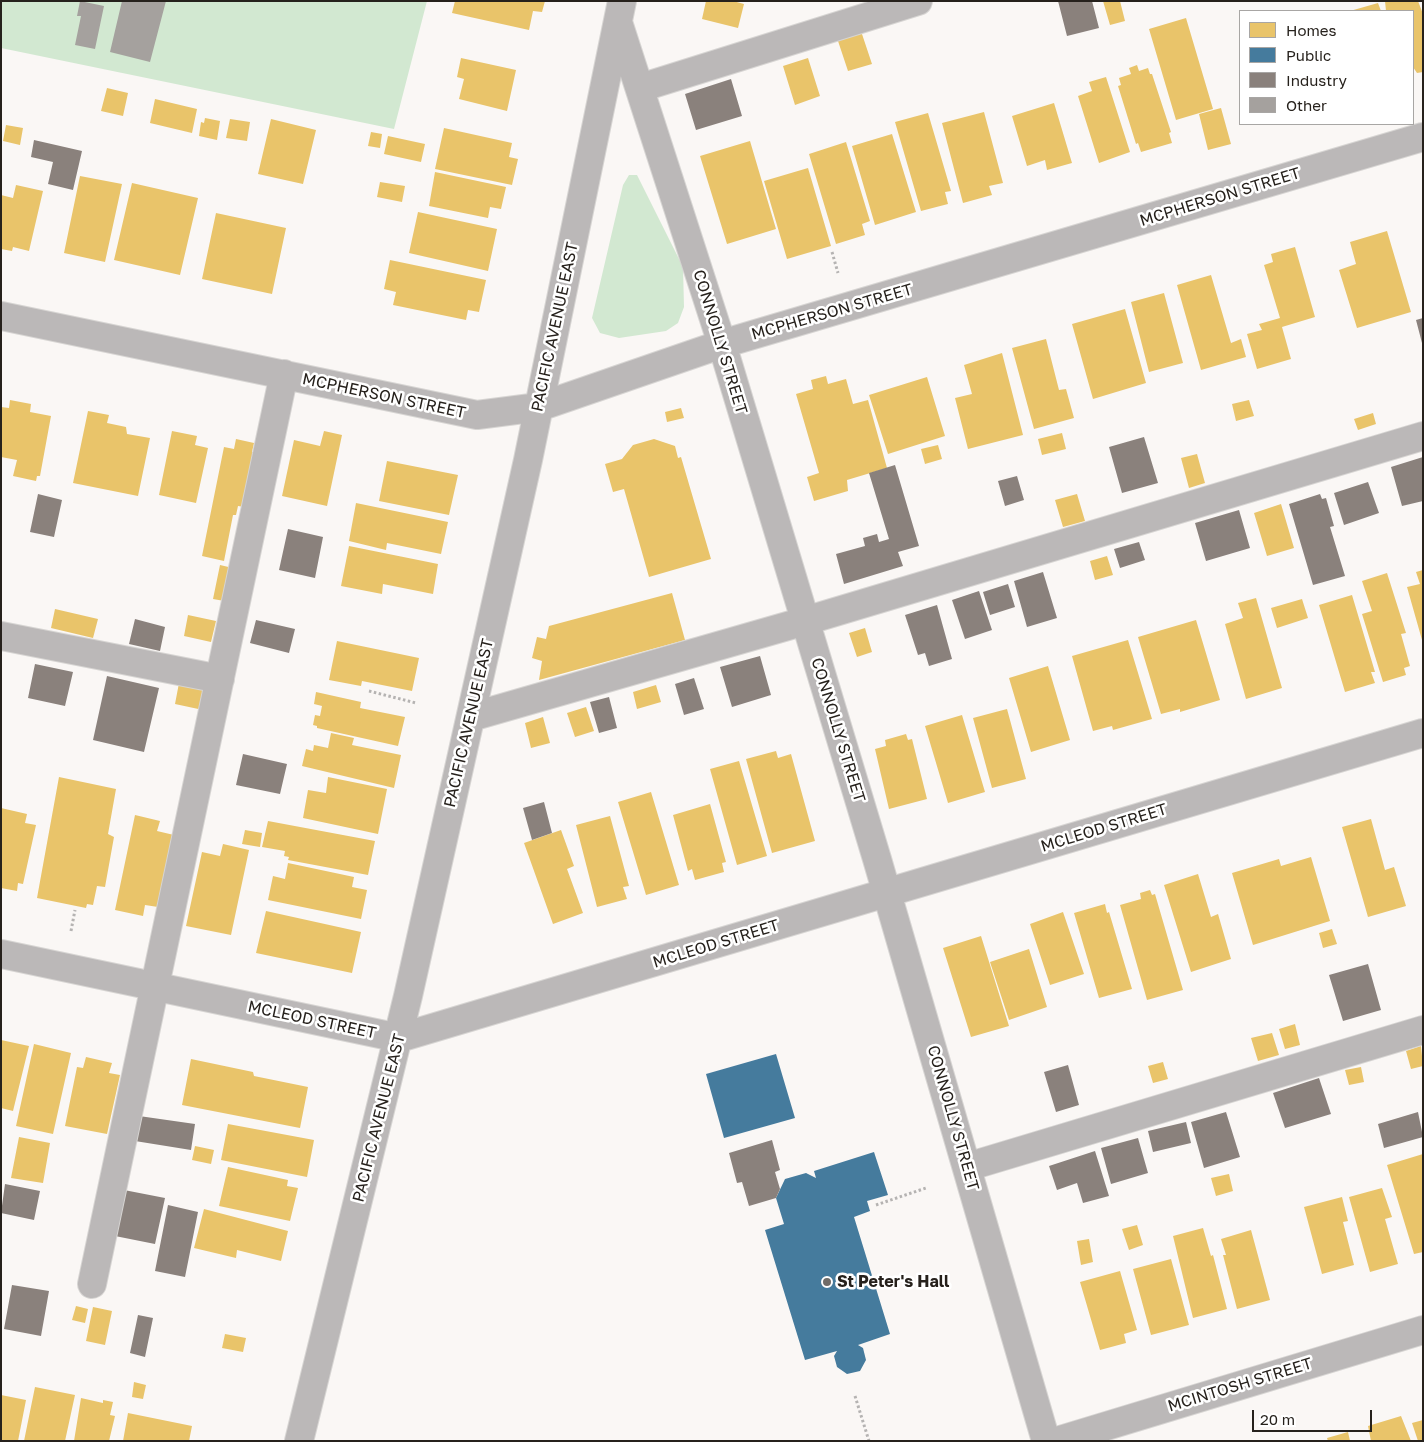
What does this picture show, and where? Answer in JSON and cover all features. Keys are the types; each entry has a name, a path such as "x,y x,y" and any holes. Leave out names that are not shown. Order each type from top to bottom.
{"street":[{"path":"640,88 918,1"},
{"name":"CONNOLLY STREET","path":"620,12 640,88 722,344 887,893 1046,1441"},
{"name":"PACIFIC AVENUE EAST","path":"299,1441 399,1038 539,407 620,12"},
{"name":"MCPHERSON STREET","path":"1,316 477,415 539,407 722,344 1423,137"},
{"path":"92,1284 284,374"},
{"path":"471,717 805,621 1423,436"},
{"path":"1,636 220,679"},
{"name":"MCLEOD STREET","path":"1,954 399,1038 1423,733"},
{"path":"967,1167 1423,1030"},
{"name":"MCINTOSH STREET","path":"1057,1441 1423,1330"}],"path":[{"path":"832,252 838,276"},
{"path":"369,691 416,703"},
{"path":"71,931 75,910"},
{"path":"876,1205 926,1188"},
{"path":"855,1396 869,1441"}],"green space":[{"path":"1,1 427,1 394,129 1,48"},
{"path":"629,175 637,175 683,267 684,307 678,323 666,331 619,338 600,333 592,318 623,185"}],"building: Homes":[{"path":"455,1 545,1 542,12 533,11 529,30 452,13"},
{"path":"706,1 733,1 744,4 738,28 702,19"},
{"path":"1103,1 1120,1 1125,21 1110,25"},
{"path":"1385,1 1418,1 1423,14 1423,72 1417,73 1414,68 1414,10 1386,10"},
{"path":"1378,3 1381,10 1354,10"},
{"path":"1186,18 1213,109 1176,120 1149,29"},
{"path":"861,31 872,64 848,71 837,38"},
{"path":"461,58 516,70 507,111 459,99 464,79 457,77"},
{"path":"808,58 820,96 795,105 783,66"},
{"path":"1137,65 1139,71 1148,68 1150,74 1152,74 1171,132 1169,133 1172,143 1141,152 1138,143 1136,144 1118,86 1121,85 1119,78 1131,74 1129,68"},
{"path":"1106,77 1130,152 1099,163 1078,96 1092,91 1089,82"},
{"path":"107,88 128,93 123,116 101,111"},
{"path":"155,99 197,109 192,133 150,123"},
{"path":"1054,103 1072,163 1047,170 1045,160 1027,166 1012,116"},
{"path":"1221,108 1231,144 1208,150 1199,114"},
{"path":"984,112 1003,183 989,186 992,195 963,203 942,123"},
{"path":"928,113 951,191 945,192 948,204 921,211 895,122"},
{"path":"205,118 220,121 217,140 199,136 201,122 204,123"},
{"path":"230,119 250,122 247,141 226,138"},
{"path":"271,119 316,130 303,184 258,174"},
{"path":"6,125 23,128 20,145 3,141"},
{"path":"444,128 512,143 509,157 518,159 512,185 435,169"},
{"path":"371,132 382,134 380,148 368,146"},
{"path":"892,134 916,212 875,225 852,146"},
{"path":"388,136 425,144 421,162 384,154"},
{"path":"750,141 776,229 727,244 700,156"},
{"path":"846,142 870,221 862,224 865,235 836,244 809,154"},
{"path":"808,168 831,246 787,259 764,181"},
{"path":"435,172 506,187 501,209 490,207 488,218 429,206"},
{"path":"80,176 122,184 105,262 64,253"},
{"path":"380,182 405,186 402,202 377,197"},
{"path":"132,183 198,198 180,275 114,260"},
{"path":"16,185 43,191 29,251 13,247 12,251 1,249 1,195 13,198"},
{"path":"418,212 497,229 488,271 409,253"},
{"path":"216,213 286,228 272,294 202,279"},
{"path":"1387,231 1411,312 1357,328 1339,270 1356,264 1350,242"},
{"path":"1295,247 1315,317 1282,327 1291,359 1257,369 1247,334 1262,330 1259,324 1280,318 1264,265 1273,262 1271,254"},
{"path":"390,260 486,280 479,312 468,310 466,320 393,305 396,292 384,289"},
{"path":"1211,275 1231,343 1241,339 1246,357 1201,370 1177,285"},
{"path":"1164,293 1183,363 1149,372 1131,302"},
{"path":"1125,309 1146,383 1093,399 1072,324"},
{"path":"1046,339 1059,390 1066,389 1074,418 1034,429 1012,348"},
{"path":"1002,353 1023,435 968,449 955,398 972,394 964,365"},
{"path":"826,376 828,384 846,379 853,404 868,400 887,468 847,480 848,491 814,501 807,477 819,473 796,394 813,389 811,380"},
{"path":"927,377 945,436 888,454 869,395"},
{"path":"10,400 31,404 30,412 51,416 40,476 37,476 36,481 13,476 17,460 1,457 1,407 9,408"},
{"path":"1249,400 1254,416 1236,421 1232,404"},
{"path":"681,408 684,418 667,422 665,412"},
{"path":"88,411 109,415 107,423 126,427 127,434 150,438 138,496 73,483"},
{"path":"1373,413 1376,424 1358,430 1354,419"},
{"path":"172,431 197,436 195,445 208,448 196,503 159,495"},
{"path":"324,431 342,435 327,506 282,496 294,440 320,446"},
{"path":"1062,433 1066,449 1042,455 1038,439"},
{"path":"236,439 254,443 252,452 262,453 251,508 238,506 236,515 233,515 224,561 202,556 224,447 234,449"},
{"path":"654,439 675,446 678,458 681,457 711,559 649,577 624,489 613,492 605,464 622,459 633,445"},
{"path":"938,445 942,459 925,464 921,449"},
{"path":"1197,454 1205,483 1189,488 1181,458"},
{"path":"387,461 458,475 449,515 379,501"},
{"path":"1077,494 1085,521 1063,527 1055,500"},
{"path":"356,503 448,522 441,554 387,543 386,550 349,541"},
{"path":"1281,504 1294,548 1267,556 1254,513"},
{"path":"349,546 438,564 433,594 383,584 382,594 341,586"},
{"path":"1107,556 1113,575 1095,580 1090,561"},
{"path":"220,565 237,569 230,602 213,599"},
{"path":"1423,570 1422,640 1407,587 1420,584 1416,572"},
{"path":"1387,573 1406,633 1401,634 1410,666 1404,668 1406,675 1383,682 1362,614 1372,611 1362,581"},
{"path":"672,593 685,640 539,680 542,661 532,658 537,637 546,639 549,626"},
{"path":"1352,595 1375,672 1371,672 1375,683 1345,692 1319,605"},
{"path":"1256,598 1282,688 1246,699 1225,624 1243,618 1238,603"},
{"path":"1302,599 1308,618 1277,628 1271,608"},
{"path":"55,609 98,619 93,638 51,628"},
{"path":"188,615 216,621 211,642 184,636"},
{"path":"1196,620 1220,700 1180,712 1180,709 1161,714 1138,637"},
{"path":"865,628 872,652 857,657 849,633"},
{"path":"1128,640 1152,719 1113,730 1112,726 1093,731 1072,656"},
{"path":"337,641 419,658 412,691 362,681 361,686 329,680"},
{"path":"1048,666 1070,740 1031,752 1009,678"},
{"path":"179,683 207,689 203,710 175,704"},
{"path":"656,685 661,702 637,709 633,692"},
{"path":"316,692 361,702 360,708 405,717 398,746 317,728 317,726 313,725 315,715 320,716 322,706 314,704"},
{"path":"586,707 594,731 575,737 567,713"},
{"path":"1007,709 1026,779 992,788 973,718"},
{"path":"962,715 985,792 948,803 925,726"},
{"path":"543,717 550,743 531,748 525,723"},
{"path":"331,733 354,738 352,745 401,755 394,788 302,766 306,749 313,751 314,745 328,748"},
{"path":"906,734 908,740 912,739 927,799 889,809 875,749 886,746 885,740"},
{"path":"776,751 778,758 791,754 815,841 772,853 746,759"},
{"path":"739,761 767,856 737,865 710,769"},
{"path":"59,777 116,789 108,834 114,837 105,887 97,886 93,905 87,904 86,908 37,898"},
{"path":"328,777 387,789 378,834 303,818 308,790 326,793"},
{"path":"651,792 679,885 646,895 618,802"},
{"path":"710,804 726,862 722,863 724,872 695,880 692,869 688,871 673,815"},
{"path":"1,808 27,814 25,823 36,825 23,884 18,883 17,891 1,888"},
{"path":"135,815 160,821 157,831 174,835 158,907 145,905 143,916 115,910"},
{"path":"610,816 629,886 623,887 627,899 597,907 576,825"},
{"path":"1371,819 1385,870 1394,867 1406,906 1368,917 1342,827"},
{"path":"268,821 375,841 368,875 288,860 289,857 284,856 285,851 262,847"},
{"path":"245,830 262,833 260,847 242,844"},
{"path":"561,830 574,866 567,869 583,913 553,924 524,843"},
{"path":"223,844 249,850 231,935 186,926 202,852 220,856"},
{"path":"1311,857 1330,921 1253,945 1232,873 1279,859 1281,866"},
{"path":"288,863 354,877 352,887 367,890 361,919 268,900 273,876 285,879"},
{"path":"1198,874 1211,917 1218,914 1231,959 1191,972 1164,885"},
{"path":"1150,890 1152,895 1155,894 1183,990 1147,1000 1120,905 1141,899 1140,893"},
{"path":"1105,904 1132,989 1099,998 1074,913"},
{"path":"266,911 361,932 352,973 256,953"},
{"path":"1063,912 1084,974 1050,985 1030,924"},
{"path":"1332,929 1337,944 1323,948 1319,933"},
{"path":"981,936 1009,1026 971,1037 943,948"},
{"path":"1029,949 1047,1007 1009,1020 990,962"},
{"path":"1295,1024 1300,1045 1285,1049 1279,1029"},
{"path":"1272,1033 1279,1055 1258,1061 1251,1038"},
{"path":"1,1040 29,1046 13,1111 1,1108"},
{"path":"34,1044 71,1053 53,1134 16,1126"},
{"path":"1421,1046 1423,1066 1411,1069 1406,1051"},
{"path":"86,1057 112,1063 109,1073 120,1075 107,1134 65,1126 77,1067 83,1068"},
{"path":"191,1059 253,1072 254,1076 308,1087 300,1128 182,1105"},
{"path":"1163,1062 1168,1079 1153,1083 1148,1066"},
{"path":"1361,1067 1364,1082 1349,1085 1345,1070"},
{"path":"228,1124 314,1140 307,1177 221,1160"},
{"path":"19,1137 50,1143 43,1183 11,1178"},
{"path":"195,1146 214,1150 211,1164 192,1160"},
{"path":"1423,1154 1423,1252 1414,1254 1387,1165"},
{"path":"228,1167 288,1180 287,1186 298,1188 290,1221 219,1206"},
{"path":"1229,1174 1233,1191 1216,1196 1211,1178"},
{"path":"1382,1188 1392,1217 1385,1219 1398,1264 1370,1272 1349,1197"},
{"path":"1342,1197 1348,1221 1343,1222 1354,1265 1322,1274 1304,1207"},
{"path":"204,1209 288,1231 281,1261 237,1250 236,1258 194,1248"},
{"path":"1137,1225 1143,1245 1129,1250 1122,1229"},
{"path":"1203,1228 1211,1256 1213,1255 1227,1309 1193,1318 1173,1236"},
{"path":"1251,1230 1270,1300 1237,1309 1223,1255 1226,1255 1221,1239"},
{"path":"1089,1239 1093,1262 1081,1265 1077,1241"},
{"path":"1171,1259 1189,1325 1151,1335 1133,1269"},
{"path":"1120,1271 1137,1330 1124,1334 1126,1343 1100,1350 1080,1282"},
{"path":"76,1306 88,1309 85,1323 72,1320"},
{"path":"93,1307 112,1311 105,1345 86,1341"},
{"path":"225,1334 246,1338 243,1352 222,1348"},
{"path":"134,1382 146,1385 143,1399 132,1397"},
{"path":"35,1387 75,1395 65,1441 24,1441"},
{"path":"1,1395 26,1400 18,1441 1,1441"},
{"path":"81,1398 103,1403 103,1400 113,1402 110,1415 115,1416 109,1441 74,1441"},
{"path":"128,1413 192,1426 189,1441 123,1441"},
{"path":"1401,1416 1411,1441 1371,1441 1368,1426"},
{"path":"1423,1420 1423,1441 1418,1441 1412,1423"},
{"path":"1348,1432 1350,1441 1328,1441 1327,1438"}],"building: Public":[{"path":"776,1054 795,1118 724,1138 706,1074"},
{"name":"St Peter's Hall","path":"874,1152 888,1195 867,1201 870,1211 854,1217 890,1334 858,1345 863,1348 866,1360 860,1371 847,1374 837,1367 834,1356 837,1351 805,1360 765,1230 784,1224 776,1198 785,1179 806,1173 816,1178 814,1171"}],"building: Industry":[{"path":"1058,1 1092,1 1099,28 1067,36"},
{"path":"731,79 742,116 696,130 685,94"},
{"path":"34,140 82,151 73,190 48,184 53,162 31,157"},
{"path":"1423,318 1423,343 1422,343 1416,320"},
{"path":"1144,437 1158,483 1122,493 1109,447"},
{"path":"1423,457 1423,501 1402,506 1391,467"},
{"path":"895,465 919,546 898,552 903,566 844,584 836,554 865,546 863,538 877,534 879,542 889,539 869,473"},
{"path":"1017,476 1024,500 1005,506 998,481"},
{"path":"1368,482 1379,513 1344,525 1334,493"},
{"path":"38,494 62,500 54,537 30,532"},
{"path":"1320,494 1322,499 1326,498 1334,526 1330,527 1345,576 1313,585 1289,504"},
{"path":"1239,510 1250,548 1206,561 1195,523"},
{"path":"288,529 323,537 315,578 279,570"},
{"path":"1139,542 1145,560 1120,568 1114,549"},
{"path":"1043,572 1057,618 1027,627 1014,581"},
{"path":"1008,584 1015,607 990,615 983,592"},
{"path":"979,591 992,630 965,639 952,600"},
{"path":"937,605 952,659 929,666 925,653 918,655 905,615"},
{"path":"135,619 165,627 160,651 129,644"},
{"path":"256,620 295,629 289,653 250,643"},
{"path":"760,656 771,695 732,707 720,667"},
{"path":"35,664 73,672 65,706 28,698"},
{"path":"107,676 159,688 144,752 93,740"},
{"path":"694,678 704,709 684,715 675,684"},
{"path":"609,697 617,728 599,733 590,702"},
{"path":"243,754 287,764 280,794 236,785"},
{"path":"544,802 552,833 532,840 523,808"},
{"path":"1368,964 1381,1010 1343,1021 1329,975"},
{"path":"1068,1065 1079,1105 1056,1112 1044,1072"},
{"path":"1319,1078 1331,1114 1285,1128 1273,1093"},
{"path":"1226,1112 1240,1157 1204,1168 1191,1122"},
{"path":"1418,1112 1423,1137 1384,1148 1378,1124"},
{"path":"139,1116 195,1124 191,1150 135,1141"},
{"path":"1186,1122 1191,1143 1153,1152 1148,1131"},
{"path":"1138,1138 1148,1173 1111,1184 1101,1148"},
{"path":"772,1140 780,1170 775,1172 780,1189 776,1198 749,1206 742,1182 737,1183 729,1153"},
{"path":"1095,1151 1109,1196 1083,1203 1077,1183 1057,1190 1049,1166"},
{"path":"5,1184 40,1191 34,1220 1,1213"},
{"path":"124,1190 165,1198 155,1244 115,1236"},
{"path":"168,1205 198,1212 185,1277 155,1271"},
{"path":"12,1285 49,1291 41,1336 4,1329"},
{"path":"138,1315 153,1318 145,1357 130,1353"}],"building: Other":[{"path":"80,1 104,6 95,49 75,45 81,16 77,16"},
{"path":"122,1 166,1 150,62 110,52"}],"place":[{"name":"St Peter's Hall","path":"827,1282"}]}
